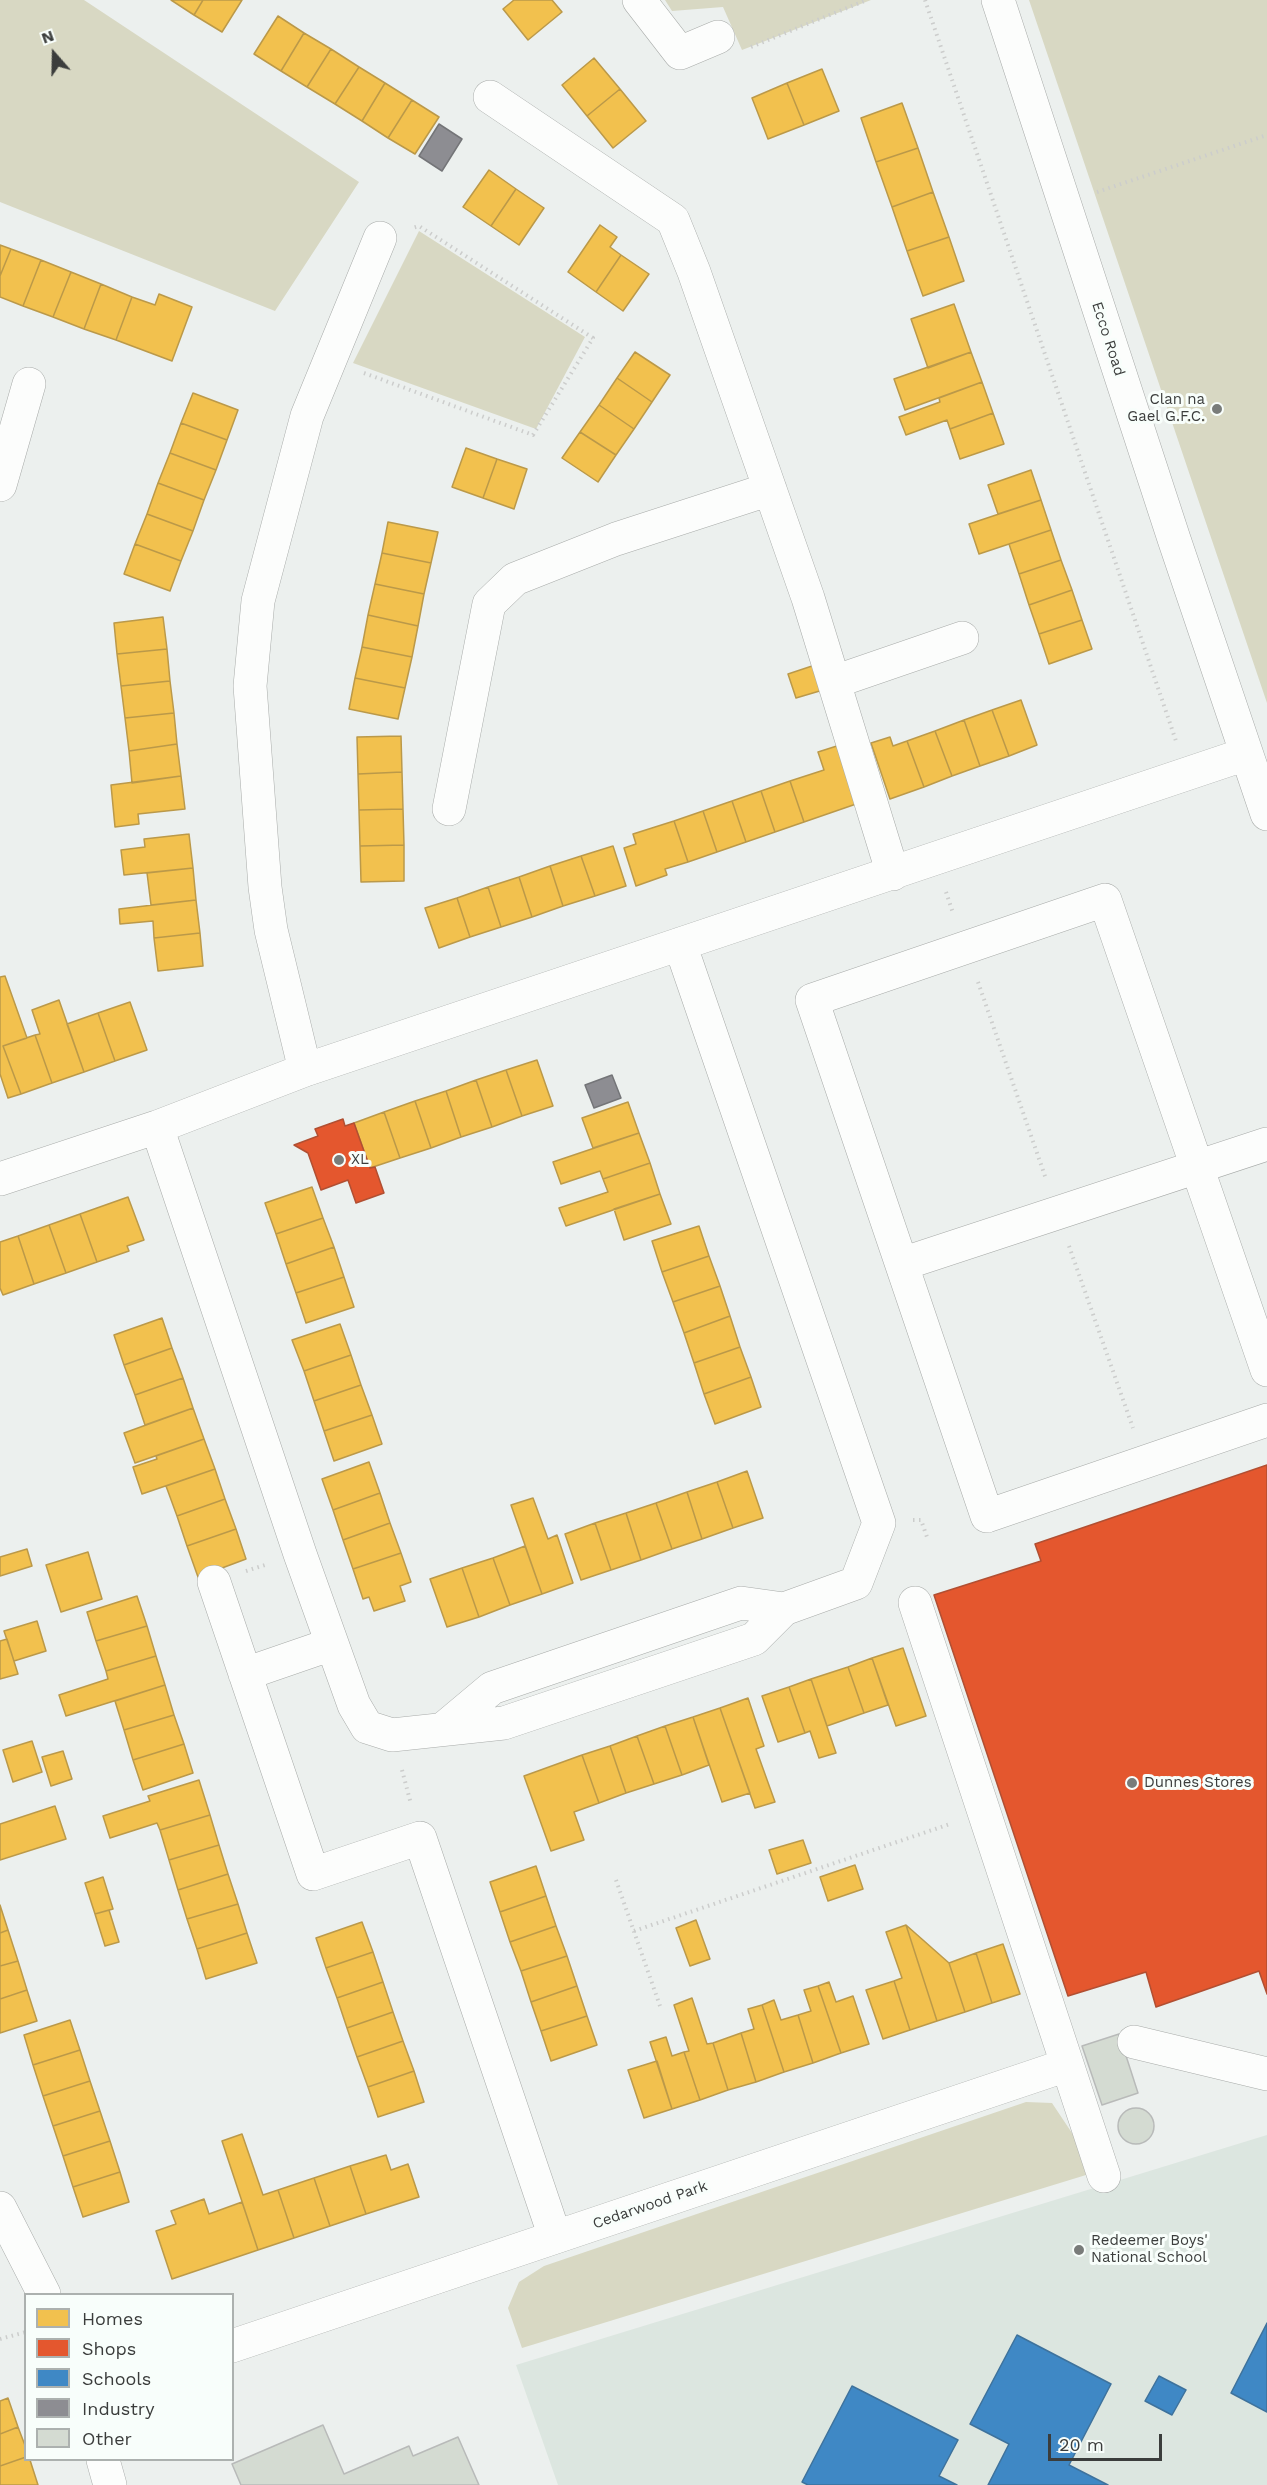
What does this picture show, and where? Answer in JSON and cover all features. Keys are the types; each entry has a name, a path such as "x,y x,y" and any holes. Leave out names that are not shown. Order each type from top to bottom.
{"street":[{"path":"639,0 680,53 718,37"},
{"name":"Ecco Road","path":"998,0 1267,814"},
{"path":"490,98 673,220 694,272 770,489 834,682 893,874"},
{"path":"305,1070 271,930 265,887 250,686 258,601 307,416 380,238"},
{"path":"0,485 29,384"},
{"path":"449,809 489,604 515,579 616,539 770,489"},
{"path":"834,682 962,638"},
{"path":"0,1179 157,1127 305,1070 1246,754"},
{"path":"1267,1370 1105,900 812,1000 987,1516 1267,1420"},
{"path":"157,1127 300,1554 354,1705 367,1727 392,1735 443,1729 492,1688 741,1603 784,1609 855,1583 879,1522 680,944"},
{"path":"902,1263 1267,1144"},
{"path":"214,1582 313,1874 420,1838 555,2237"},
{"path":"915,1603 1104,2176"},
{"path":"245,1674 332,1644"},
{"path":"1134,2042 1267,2074"},
{"name":"Cedarwood Park","path":"234,2345 1067,2065"},
{"path":"0,2208 43,2293"},
{"path":"103,2461 110,2485"}],"path":[{"path":"718,37 726,57 867,0"},
{"path":"925,0 1188,774"},
{"path":"1064,204 1267,135"},
{"path":"329,361 534,435 593,338 419,226 380,238"},
{"path":"935,860 1145,1462"},
{"path":"214,1582 300,1554"},
{"path":"392,1735 420,1838"},
{"path":"634,1931 984,1812"},
{"path":"616,1880 660,2006"},
{"path":"0,2339 24,2333"}],"shaded area":[{"name":"Redeemer Boys' National School","path":"1267,2135 1267,2485 558,2485 516,2365"}],"green space":[{"path":"0,0 84,0 359,182 275,311 0,202"},
{"path":"665,0 871,0 742,50 723,7 672,11"},
{"name":"Clan na Gael G.F.C.","path":"1029,0 1267,0 1267,703 1068,115"},
{"path":"419,231 585,337 536,429 353,363"},
{"path":"1026,2102 1052,2103 1076,2139 1086,2175 522,2348 508,2308 519,2282 544,2266"}],"building: Homes":[{"path":"171,0 203,0 194,15"},
{"path":"203,0 242,0 222,32 194,15"},
{"path":"514,0 552,0 562,12 528,40 503,9"},
{"path":"278,16 304,33 281,71 254,54"},
{"path":"304,33 331,49 307,87 281,71"},
{"path":"331,49 359,67 335,104 307,87"},
{"path":"594,58 620,89 587,116 562,85"},
{"path":"359,67 385,83 362,121 335,104"},
{"path":"822,69 839,111 804,125 787,83"},
{"path":"385,83 412,100 388,138 362,121"},
{"path":"787,83 804,125 768,139 752,98"},
{"path":"620,89 646,121 613,148 587,116"},
{"path":"412,100 439,117 415,154 388,138"},
{"path":"902,103 918,148 876,162 861,118"},
{"path":"918,148 933,192 892,207 876,162"},
{"path":"489,170 516,189 491,226 463,207"},
{"path":"516,189 544,208 519,245 491,226"},
{"path":"933,192 949,237 907,251 892,207"},
{"path":"600,225 617,237 610,247 621,255 596,292 568,272"},
{"path":"949,237 964,281 923,296 907,251"},
{"path":"0,245 11,249 0,276"},
{"path":"11,249 41,260 23,306 0,297 0,276"},
{"path":"621,255 649,274 623,311 596,292"},
{"path":"41,260 71,272 53,317 23,306"},
{"path":"71,272 101,284 84,329 53,317"},
{"path":"101,284 132,297 116,340 84,329"},
{"path":"159,294 192,307 172,361 116,340 132,297 155,305"},
{"path":"954,304 971,352 928,368 911,319"},
{"path":"635,352 670,375 652,402 617,378"},
{"path":"971,352 982,382 905,410 894,379"},
{"path":"617,378 652,402 634,429 599,405"},
{"path":"982,382 993,413 950,429 947,420 906,435 899,417 940,402 939,398"},
{"path":"193,393 238,410 227,440 181,423"},
{"path":"599,405 634,429 616,455 580,432"},
{"path":"993,413 1004,444 960,459 950,429"},
{"path":"181,423 227,440 216,470 170,453"},
{"path":"580,432 616,455 598,482 562,458"},
{"path":"466,448 497,459 483,498 452,487"},
{"path":"170,453 216,470 204,500 158,483"},
{"path":"497,459 527,469 514,509 483,498"},
{"path":"1031,470 1041,500 998,514 988,485"},
{"path":"158,483 204,500 193,531 147,514"},
{"path":"1041,500 1051,530 979,554 969,524"},
{"path":"147,514 193,531 181,561 135,544"},
{"path":"388,522 438,532 431,563 382,553"},
{"path":"1051,530 1061,560 1019,574 1009,544"},
{"path":"135,544 181,561 170,591 124,574"},
{"path":"382,553 431,563 424,594 375,584"},
{"path":"1061,560 1072,590 1029,605 1019,574"},
{"path":"375,584 424,594 418,626 368,615"},
{"path":"1072,590 1082,620 1039,634 1029,605"},
{"path":"368,615 418,626 412,657 362,647"},
{"path":"163,617 167,649 117,654 114,623"},
{"path":"1082,620 1092,649 1049,664 1039,634"},
{"path":"362,647 412,657 405,688 355,678"},
{"path":"167,649 170,681 121,686 117,654"},
{"path":"815,665 823,690 796,698 788,674"},
{"path":"355,678 405,688 398,719 349,709"},
{"path":"170,681 174,713 125,718 121,686"},
{"path":"1021,700 1037,745 1009,756 992,710"},
{"path":"992,710 1009,756 980,766 964,720"},
{"path":"174,713 177,744 129,751 125,718"},
{"path":"964,720 980,766 952,776 935,731"},
{"path":"935,731 952,776 924,787 907,741"},
{"path":"401,736 402,772 358,774 357,737"},
{"path":"890,737 893,746 907,741 924,787 890,799 871,743"},
{"path":"177,744 181,776 132,783 129,751"},
{"path":"840,745 859,803 804,822 790,781 824,770 818,752"},
{"path":"402,772 403,809 359,810 358,774"},
{"path":"181,776 185,809 138,814 139,824 115,827 111,785"},
{"path":"790,781 804,822 775,832 761,791"},
{"path":"761,791 775,832 746,842 732,801"},
{"path":"732,801 746,842 717,852 703,811"},
{"path":"403,809 404,845 360,846 359,810"},
{"path":"703,811 717,852 688,862 674,821"},
{"path":"674,821 688,862 665,869 667,875 636,886 624,848 636,844 633,834"},
{"path":"189,834 193,868 124,875 121,850 145,847 144,839"},
{"path":"404,845 404,881 361,882 360,846"},
{"path":"613,846 626,886 595,896 581,856"},
{"path":"581,856 595,896 563,906 550,866"},
{"path":"550,866 563,906 532,917 519,877"},
{"path":"193,868 196,900 151,905 147,873"},
{"path":"519,877 532,917 501,927 488,887"},
{"path":"488,887 501,927 470,937 457,898"},
{"path":"457,898 470,937 439,948 425,908"},
{"path":"196,900 200,933 154,938 153,921 120,924 119,909"},
{"path":"200,933 203,966 158,971 154,938"},
{"path":"5,976 27,1038 3,1046 21,1094 8,1098 0,1074 0,977"},
{"path":"59,1000 84,1072 52,1083 35,1035 40,1034 32,1010"},
{"path":"130,1002 147,1050 115,1061 98,1013"},
{"path":"98,1013 115,1061 84,1072 67,1024"},
{"path":"35,1035 52,1083 21,1094 3,1046"},
{"path":"537,1060 553,1106 522,1116 506,1070"},
{"path":"506,1070 522,1116 492,1127 476,1080"},
{"path":"476,1080 492,1127 461,1137 446,1091"},
{"path":"446,1091 461,1137 431,1148 415,1101"},
{"path":"415,1101 431,1148 400,1158 384,1112"},
{"path":"628,1102 639,1133 593,1148 582,1118"},
{"path":"384,1112 400,1158 370,1168 354,1123"},
{"path":"639,1133 650,1163 603,1179 600,1171 561,1184 553,1162"},
{"path":"650,1163 660,1194 566,1226 559,1208 608,1192 603,1179"},
{"path":"312,1187 323,1218 276,1234 265,1203"},
{"path":"660,1194 671,1224 624,1240 614,1209"},
{"path":"128,1197 144,1240 127,1246 129,1251 97,1262 80,1214"},
{"path":"80,1214 97,1262 66,1273 49,1225"},
{"path":"323,1218 334,1247 286,1264 276,1234"},
{"path":"49,1225 66,1273 34,1284 18,1236"},
{"path":"699,1226 709,1256 662,1272 652,1241"},
{"path":"18,1236 34,1284 3,1295 0,1288 0,1242"},
{"path":"334,1247 344,1277 296,1293 286,1264"},
{"path":"709,1256 720,1286 673,1302 662,1272"},
{"path":"344,1277 354,1307 306,1323 296,1293"},
{"path":"720,1286 730,1316 684,1333 673,1302"},
{"path":"730,1316 740,1347 694,1363 684,1333"},
{"path":"162,1318 172,1348 124,1365 114,1335"},
{"path":"340,1324 351,1355 304,1371 292,1340"},
{"path":"740,1347 751,1377 704,1394 694,1363"},
{"path":"172,1348 183,1378 135,1395 124,1365"},
{"path":"351,1355 361,1385 314,1401 304,1371"},
{"path":"751,1377 761,1407 715,1424 704,1394"},
{"path":"183,1378 193,1408 145,1425 135,1395"},
{"path":"361,1385 372,1415 324,1431 314,1401"},
{"path":"193,1408 204,1439 135,1463 124,1433"},
{"path":"372,1415 382,1444 334,1461 324,1431"},
{"path":"204,1439 215,1469 142,1494 133,1467"},
{"path":"369,1462 380,1493 333,1510 322,1479"},
{"path":"215,1469 225,1499 177,1516 166,1486"},
{"path":"747,1471 763,1518 733,1528 717,1482"},
{"path":"717,1482 733,1528 702,1539 687,1492"},
{"path":"687,1492 702,1539 672,1549 656,1503"},
{"path":"380,1493 390,1523 343,1540 333,1510"},
{"path":"533,1498 548,1539 557,1535 573,1583 542,1594 511,1505"},
{"path":"225,1499 236,1529 187,1546 177,1516"},
{"path":"656,1503 672,1549 641,1560 626,1513"},
{"path":"626,1513 641,1560 611,1570 595,1523"},
{"path":"390,1523 401,1553 353,1569 343,1540"},
{"path":"595,1523 611,1570 581,1580 565,1534"},
{"path":"236,1529 246,1559 198,1577 187,1546"},
{"path":"525,1546 542,1594 510,1605 493,1558"},
{"path":"27,1549 32,1566 0,1576 0,1557"},
{"path":"88,1552 102,1599 61,1612 46,1565"},
{"path":"401,1553 411,1582 400,1586 405,1601 374,1611 369,1597 363,1599 353,1569"},
{"path":"493,1558 510,1605 479,1617 462,1568"},
{"path":"462,1568 479,1617 447,1627 430,1579"},
{"path":"137,1596 147,1626 96,1641 87,1612"},
{"path":"37,1621 46,1651 14,1661 4,1631"},
{"path":"147,1626 156,1656 106,1671 96,1641"},
{"path":"7,1639 18,1674 0,1679 0,1641"},
{"path":"903,1648 926,1716 896,1726 872,1658"},
{"path":"156,1656 165,1685 66,1716 59,1695 108,1679 106,1671"},
{"path":"872,1658 888,1705 864,1713 848,1667"},
{"path":"848,1667 864,1713 827,1726 811,1679"},
{"path":"811,1679 836,1753 819,1758 810,1731 805,1733 789,1687"},
{"path":"165,1685 174,1715 124,1730 115,1701"},
{"path":"789,1687 805,1733 778,1742 762,1696"},
{"path":"748,1698 764,1746 756,1749 775,1802 755,1808 720,1708"},
{"path":"720,1708 750,1793 722,1802 693,1717"},
{"path":"174,1715 184,1744 133,1760 124,1730"},
{"path":"693,1717 709,1765 682,1775 665,1726"},
{"path":"665,1726 682,1775 654,1784 637,1736"},
{"path":"637,1736 654,1784 626,1793 610,1746"},
{"path":"32,1741 42,1772 13,1782 3,1750"},
{"path":"184,1744 193,1773 143,1790 133,1760"},
{"path":"610,1746 626,1793 599,1803 582,1755"},
{"path":"63,1751 72,1779 51,1786 42,1757"},
{"path":"582,1755 599,1803 574,1812 584,1840 551,1851 524,1776"},
{"path":"199,1780 210,1815 160,1830 157,1823 110,1838 103,1816 150,1801 148,1796"},
{"path":"55,1806 66,1839 0,1860 0,1824"},
{"path":"210,1815 219,1845 169,1860 160,1830"},
{"path":"803,1840 811,1863 777,1874 769,1850"},
{"path":"219,1845 228,1874 178,1890 169,1860"},
{"path":"855,1865 863,1889 828,1901 820,1877"},
{"path":"536,1866 546,1896 500,1912 490,1882"},
{"path":"228,1874 238,1904 187,1919 178,1890"},
{"path":"103,1877 113,1909 95,1914 85,1883"},
{"path":"546,1896 556,1926 510,1942 500,1912"},
{"path":"238,1904 247,1933 197,1949 187,1919"},
{"path":"0,1905 8,1930 0,1933"},
{"path":"109,1910 119,1942 105,1946 95,1914"},
{"path":"696,1920 710,1959 690,1966 676,1928"},
{"path":"362,1922 373,1952 326,1968 316,1938"},
{"path":"906,1925 949,1963 965,2012 937,2021"},
{"path":"906,1925 937,2021 910,2030 894,1981 902,1978 886,1932"},
{"path":"556,1926 567,1956 521,1971 510,1942"},
{"path":"8,1930 18,1961 0,1966 0,1933"},
{"path":"247,1933 257,1963 206,1979 197,1949"},
{"path":"1003,1944 1020,1994 992,2003 976,1953"},
{"path":"373,1952 383,1982 337,1998 326,1968"},
{"path":"976,1953 992,2003 965,2012 949,1963"},
{"path":"567,1956 577,1986 531,2002 521,1971"},
{"path":"18,1961 27,1990 0,1999 0,1966"},
{"path":"894,1981 910,2030 883,2039 866,1990"},
{"path":"383,1982 393,2012 347,2028 337,1998"},
{"path":"829,1982 836,2002 853,1996 869,2044 841,2053 818,1986"},
{"path":"577,1986 587,2016 541,2031 531,2002"},
{"path":"818,1986 841,2053 813,2063 798,2015 811,2011 804,1990"},
{"path":"27,1990 37,2021 0,2033 0,1999"},
{"path":"692,1998 707,2044 713,2043 728,2090 700,2100 684,2052 689,2051 674,2005"},
{"path":"774,2000 781,2020 798,2015 813,2063 784,2072 762,2005"},
{"path":"762,2005 784,2072 756,2082 741,2033 754,2029 748,2009"},
{"path":"393,2012 403,2041 357,2057 347,2028"},
{"path":"587,2016 597,2045 551,2061 541,2031"},
{"path":"70,2020 80,2050 33,2065 24,2035"},
{"path":"741,2033 756,2082 728,2090 713,2043"},
{"path":"666,2037 672,2056 684,2052 700,2100 672,2109 650,2042"},
{"path":"403,2041 414,2071 368,2087 357,2057"},
{"path":"80,2050 90,2081 43,2096 33,2065"},
{"path":"657,2061 672,2109 644,2118 628,2070"},
{"path":"414,2071 424,2102 378,2117 368,2087"},
{"path":"90,2081 100,2111 53,2126 43,2096"},
{"path":"100,2111 110,2141 63,2156 53,2126"},
{"path":"242,2134 263,2195 278,2190 294,2238 258,2250 222,2141"},
{"path":"110,2141 120,2172 73,2187 63,2156"},
{"path":"386,2155 391,2170 408,2164 419,2197 366,2214 350,2166"},
{"path":"350,2166 366,2214 330,2226 314,2178"},
{"path":"120,2172 129,2202 83,2217 73,2187"},
{"path":"314,2178 330,2226 294,2238 278,2190"},
{"path":"204,2199 209,2214 242,2202 258,2250 172,2279 156,2231 176,2224 171,2211"},
{"path":"8,2398 18,2427 0,2434 0,2401"},
{"path":"18,2427 24,2443 24,2458 0,2466 0,2434"},
{"path":"24,2458 24,2461 30,2461 38,2485 0,2485 0,2466"}],"building: Shops":[{"name":"XL","path":"343,1119 345,1126 354,1123 370,1168 375,1167 384,1193 356,1203 348,1180 321,1190 308,1153 294,1145 318,1136 315,1129"},
{"name":"Dunnes Stores","path":"1267,1465 1267,1994 1259,1971 1156,2007 1146,1972 1068,1996 934,1595 1041,1561 1035,1544"}],"building: Schools":[{"path":"1267,2323 1267,2412 1231,2393"},
{"path":"1017,2335 1111,2384 1069,2465 1108,2485 988,2485 1009,2444 970,2424"},
{"path":"1159,2376 1186,2390 1172,2415 1145,2401"},
{"path":"852,2386 958,2440 939,2476 957,2485 808,2485 802,2482"}],"building: Industry":[{"path":"439,124 462,139 442,171 419,156"},
{"path":"612,1075 621,1098 594,1108 585,1085"}],"building: Other":[{"path":"1119,2034 1138,2093 1102,2105 1082,2046"},
{"path":"1136,2108 1148,2114 1154,2126 1148,2138 1136,2144 1124,2138 1118,2126 1124,2114"},
{"path":"323,2425 344,2474 409,2446 413,2456 458,2437 479,2485 241,2485 232,2464"}],"place":[{"name":"Clan na Gael G.F.C.","path":"1217,409"},
{"name":"XL","path":"339,1160"},
{"name":"Dunnes Stores","path":"1132,1783"},
{"name":"Redeemer Boys' National School","path":"1079,2250"}]}
